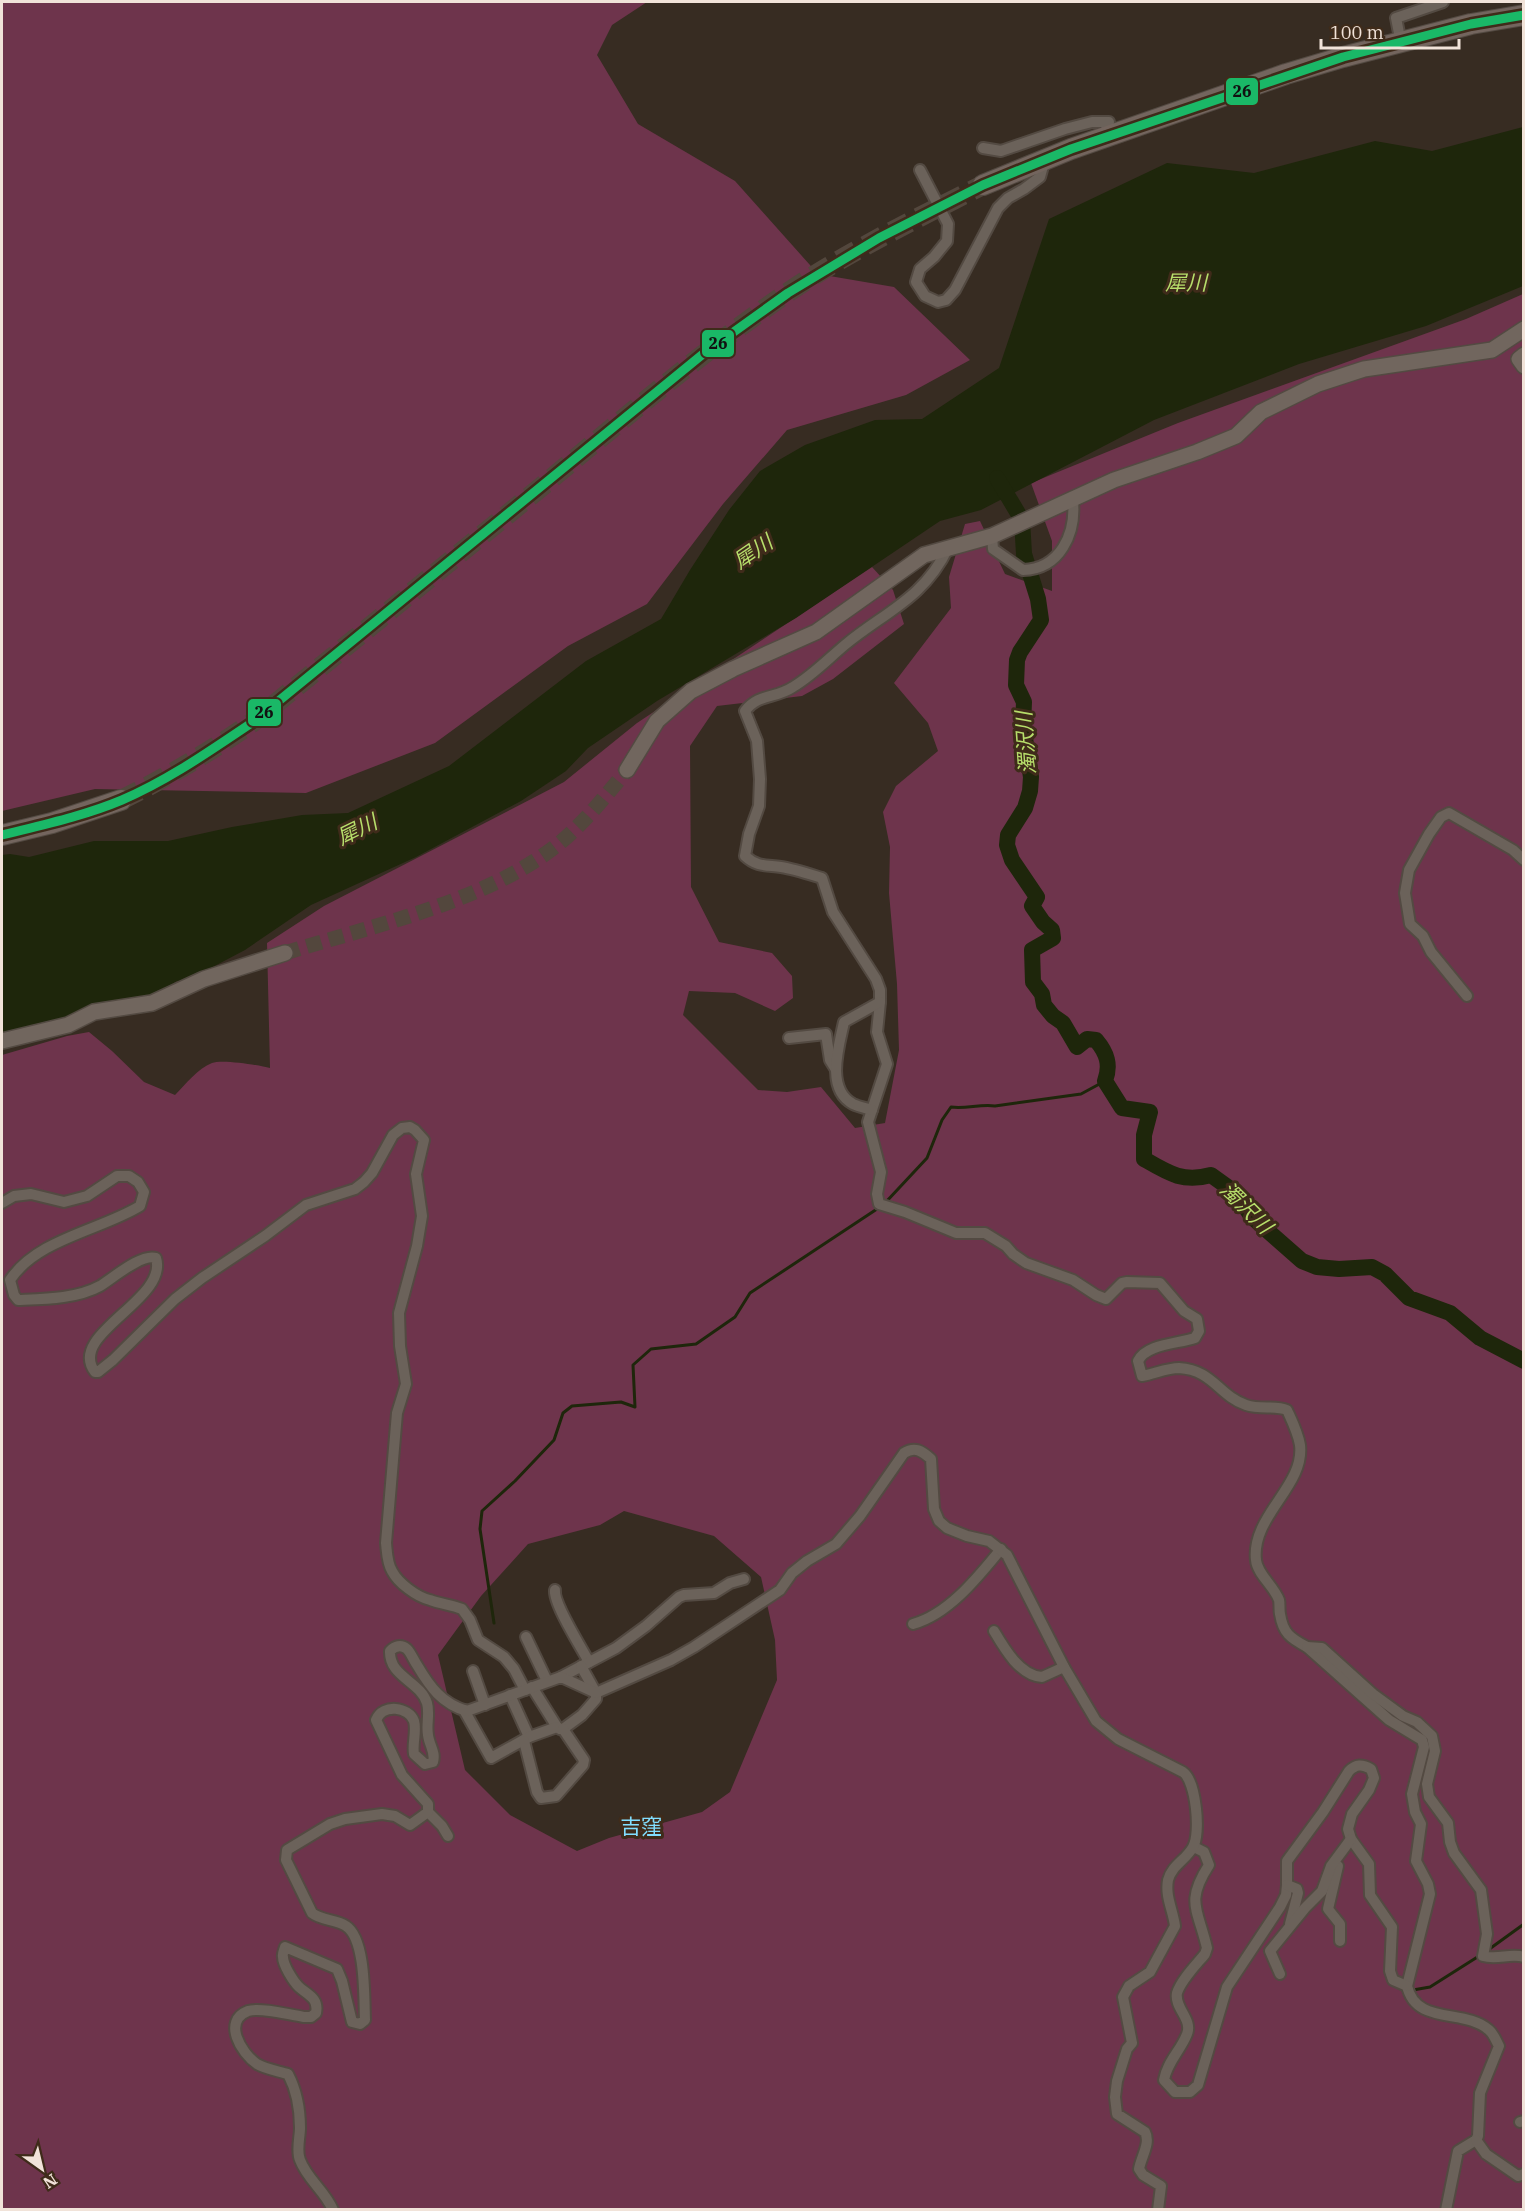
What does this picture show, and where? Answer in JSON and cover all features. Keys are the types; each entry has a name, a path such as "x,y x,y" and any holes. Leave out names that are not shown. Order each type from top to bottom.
{"highway":[{"path":"982,185 1045,159 1287,74 1471,24 1524,15"},
{"path":"2,835 52,823 121,800"}],"street":[{"path":"1401,43 1396,18 1443,2"},
{"path":"982,148 1001,151 1073,127 1092,122 1109,122 1103,138"},
{"path":"920,170 948,224 947,241 920,269 916,282 921,292 929,300 938,302 946,300 955,290 998,208 1008,198 1040,177 1045,159"},
{"path":"627,770 657,721 691,691 733,669 816,632 924,555 992,536 1114,480 1197,452 1236,436 1261,412 1318,384 1364,369 1492,350 1524,329"},
{"path":"1524,355 1519,360 1524,366"},
{"path":"992,536 993,549 1023,570 1042,567 1060,554 1065,546 1070,527 1072,501"},
{"path":"948,548 933,573 898,608 847,643 811,676 787,691 757,699 745,711 757,741 760,779 759,806 749,834 745,856 751,862 764,867 781,867 822,878 833,912 876,979 880,990 877,1032 887,1064 868,1122 881,1172 877,1194 877,1200 881,1205 905,1212 956,1233 986,1233 1026,1263 1072,1280 1106,1299 1122,1283 1160,1283 1184,1311 1197,1319 1199,1332 1195,1338 1177,1344 1159,1346 1144,1352 1138,1361 1142,1376 1178,1368 1199,1372 1247,1406 1287,1410 1300,1446 1298,1461 1284,1494 1266,1517 1260,1529 1255,1557 1257,1565 1279,1600 1282,1627 1293,1640 1307,1647 1389,1720 1422,1740 1424,1747 1412,1794 1421,1824 1416,1861 1428,1884 1430,1894 1407,1986 1409,1997 1429,2011 1472,2021 1489,2029 1495,2038 1498,2046 1480,2093 1476,2140 1486,2154 1518,2176 1524,2174"},
{"path":"1467,996 1431,952 1423,936 1410,924 1405,893 1409,870 1429,834 1441,817 1449,813 1513,850 1524,860"},
{"path":"2,1041 68,1025 94,1012 152,1003 204,979 285,953"},
{"path":"835,1068 844,1022 880,1002"},
{"path":"789,1038 826,1034 830,1060 835,1068 840,1089 852,1104 872,1110"},
{"path":"2,1203 14,1196 30,1194 64,1202 87,1196 117,1176 129,1176 138,1182 144,1192 140,1206 62,1241 22,1265 10,1280 14,1295 18,1299 71,1296 97,1287 147,1257 156,1258 157,1269 151,1284 103,1333 90,1354 90,1364 95,1372 113,1360 175,1299 265,1236 306,1204 355,1189 372,1173 393,1135 402,1128 410,1127 416,1130 424,1140 416,1174 422,1216 417,1246 399,1313 400,1346 406,1384 397,1413 387,1532 388,1560 391,1571 396,1577 416,1593 427,1600 462,1609 470,1620 478,1640 504,1657 584,1760 583,1765 556,1796 541,1797 537,1792 526,1739 510,1695"},
{"path":"561,1677 596,1693 694,1647 780,1590 792,1573 836,1544 860,1516 908,1451 920,1450 931,1459 934,1509 939,1521 947,1528 967,1536 989,1540 1007,1554 1064,1667 1096,1720 1107,1731 1188,1776 1192,1785 1198,1828 1194,1847 1174,1868 1168,1879 1167,1896 1175,1923 1150,1972 1129,1986 1123,1998 1132,2043 1127,2049 1117,2081 1115,2106 1117,2114 1148,2136 1139,2169 1143,2175 1161,2186 1158,2210"},
{"path":"913,1624 926,1620 968,1588 1001,1549"},
{"path":"448,1836 428,1812 428,1804 402,1775 376,1720 380,1712 389,1708 409,1714 414,1721 414,1754 425,1764 433,1762 435,1755 428,1737 428,1705 421,1693 396,1670 390,1658 390,1651 401,1646 407,1649 440,1698 452,1707 464,1710 485,1705 561,1677 616,1648 679,1597 714,1593 730,1583 744,1579"},
{"path":"464,1710 491,1758 526,1739 560,1728 591,1706 596,1699 596,1693 554,1597 555,1590"},
{"path":"994,1631 1014,1659 1032,1674 1042,1677 1064,1667"},
{"path":"526,1637 547,1681"},
{"path":"1307,1647 1322,1648 1373,1694 1403,1716 1417,1722 1432,1736 1435,1751 1427,1784 1429,1797 1448,1822 1450,1842 1454,1853 1481,1890 1487,1934 1483,1956 1494,1959 1524,1957"},
{"path":"473,1671 485,1705"},
{"path":"1194,1847 1204,1852 1209,1865 1198,1882 1194,1898 1206,1948 1205,1954 1180,1986 1177,1994 1177,2000 1188,2025 1188,2032 1166,2069 1164,2080 1175,2092 1190,2092 1197,2085 1227,1987 1286,1895 1286,1865 1291,1854 1323,1812 1349,1771 1359,1764 1371,1769 1374,1778 1349,1821 1348,1828 1351,1839 1369,1864 1370,1895 1391,1924 1390,1971 1393,1980 1407,1986"},
{"path":"333,2210 323,2191 305,2170 298,2157 300,2125 296,2089 288,2074 257,2065 236,2038 235,2025 240,2016 250,2010 304,2017 311,2017 316,2013 316,2003 313,1997 297,1985 286,1966 283,1957 285,1947 337,1970 352,2022 355,2024 365,2020 360,1951 355,1937 344,1925 317,1917 312,1913 286,1860 287,1850 330,1824 345,1819 382,1814 395,1816 411,1825 428,1812"},
{"path":"1280,1974 1270,1951 1322,1891 1331,1866 1351,1839"},
{"path":"1341,1941 1340,1923 1328,1909 1328,1904 1332,1896 1336,1868 1344,1857 1351,1839"},
{"path":"1287,1885 1297,1889 1298,1893 1290,1927"},
{"path":"1446,2210 1458,2151 1476,2140"}],"shaded area":[{"path":"2,2 647,2 612,25 597,55 638,124 735,181 818,274 894,287 970,360 906,395 787,430 723,504 647,604 568,646 435,743 306,793 95,789 2,811"},
{"path":"1523,294 1523,2209 2,2210 2,1055 89,1032 144,1082 175,1095 197,1073 212,1063 232,1062 270,1068 267,943 324,906 564,782 637,723 872,567 893,590 904,624 833,679 802,696 717,706 690,746 691,887 719,942 772,953 792,976 793,998 775,1011 735,993 689,991 683,1015 758,1090 787,1092 821,1087 855,1128 885,1123 899,1050 897,984 889,893 890,847 883,812 896,786 938,751 928,723 894,683 951,608 949,577 965,524 980,521 1005,574 1052,591 1052,541 1031,483 1178,423 1466,319","holes":["624,1511 714,1536 761,1577 775,1640 777,1680 730,1792 702,1812 609,1838 577,1851 510,1815 465,1770 438,1655 481,1596 528,1544 600,1525"]}],"water":[{"name":"犀川","path":"1523,127 1523,286 1426,326 1299,364 1154,420 981,510 940,521 796,618 657,701 588,748 566,771 521,801 416,857 311,905 245,950 188,980 177,981 152,996 95,1004 63,1021 2,1034 2,855 29,857 94,841 168,841 302,815 348,813 449,766 586,661 661,619 729,510 760,471 805,445 875,420 922,419 999,368 1049,219 1167,163 1254,173 1375,141 1432,151"}],"waterway":[{"name":"濁沢川","path":"997,478 1022,520 1024,554 1038,599 1041,620 1017,660 1016,685 1024,702 1023,725 1031,777 1025,808 1008,835 1007,845 1012,860 1037,897 1032,906 1052,930 1053,938 1032,950 1033,982 1042,994 1044,1005 1063,1023 1077,1047 1087,1039 1096,1040 1100,1045 1108,1064 1105,1081 1122,1108 1150,1112 1144,1135 1144,1159 1168,1172 1184,1177 1211,1175 1236,1193 1252,1217 1302,1261 1317,1267 1339,1269 1372,1267 1385,1274 1409,1298 1450,1313 1480,1338 1524,1361"},
{"path":"885,1203 927,1158 942,1120 951,1107 995,1106 1081,1094 1105,1081"},
{"path":"494,1623 480,1529 482,1511 515,1481 554,1440 563,1413 572,1406 621,1402 635,1407 633,1365 651,1349 696,1344 735,1317 750,1293 880,1207"},
{"path":"1488,1950 1524,1924"},
{"path":"1413,1990 1430,1987 1479,1956"}],"tunnel":[{"path":"121,800 189,763 253,722 661,388 787,293 834,263 983,185"},
{"path":"285,953 459,899 523,868 552,849 573,831 627,770"}],"transit line":[{"name":"26","path":"2,835 48,824 122,800 173,774 253,722 703,354 788,293 879,238 983,185 1071,149 1343,57 1471,24 1524,15"}],"district":[{"name":"吉窪","path":"641,1827"}]}
